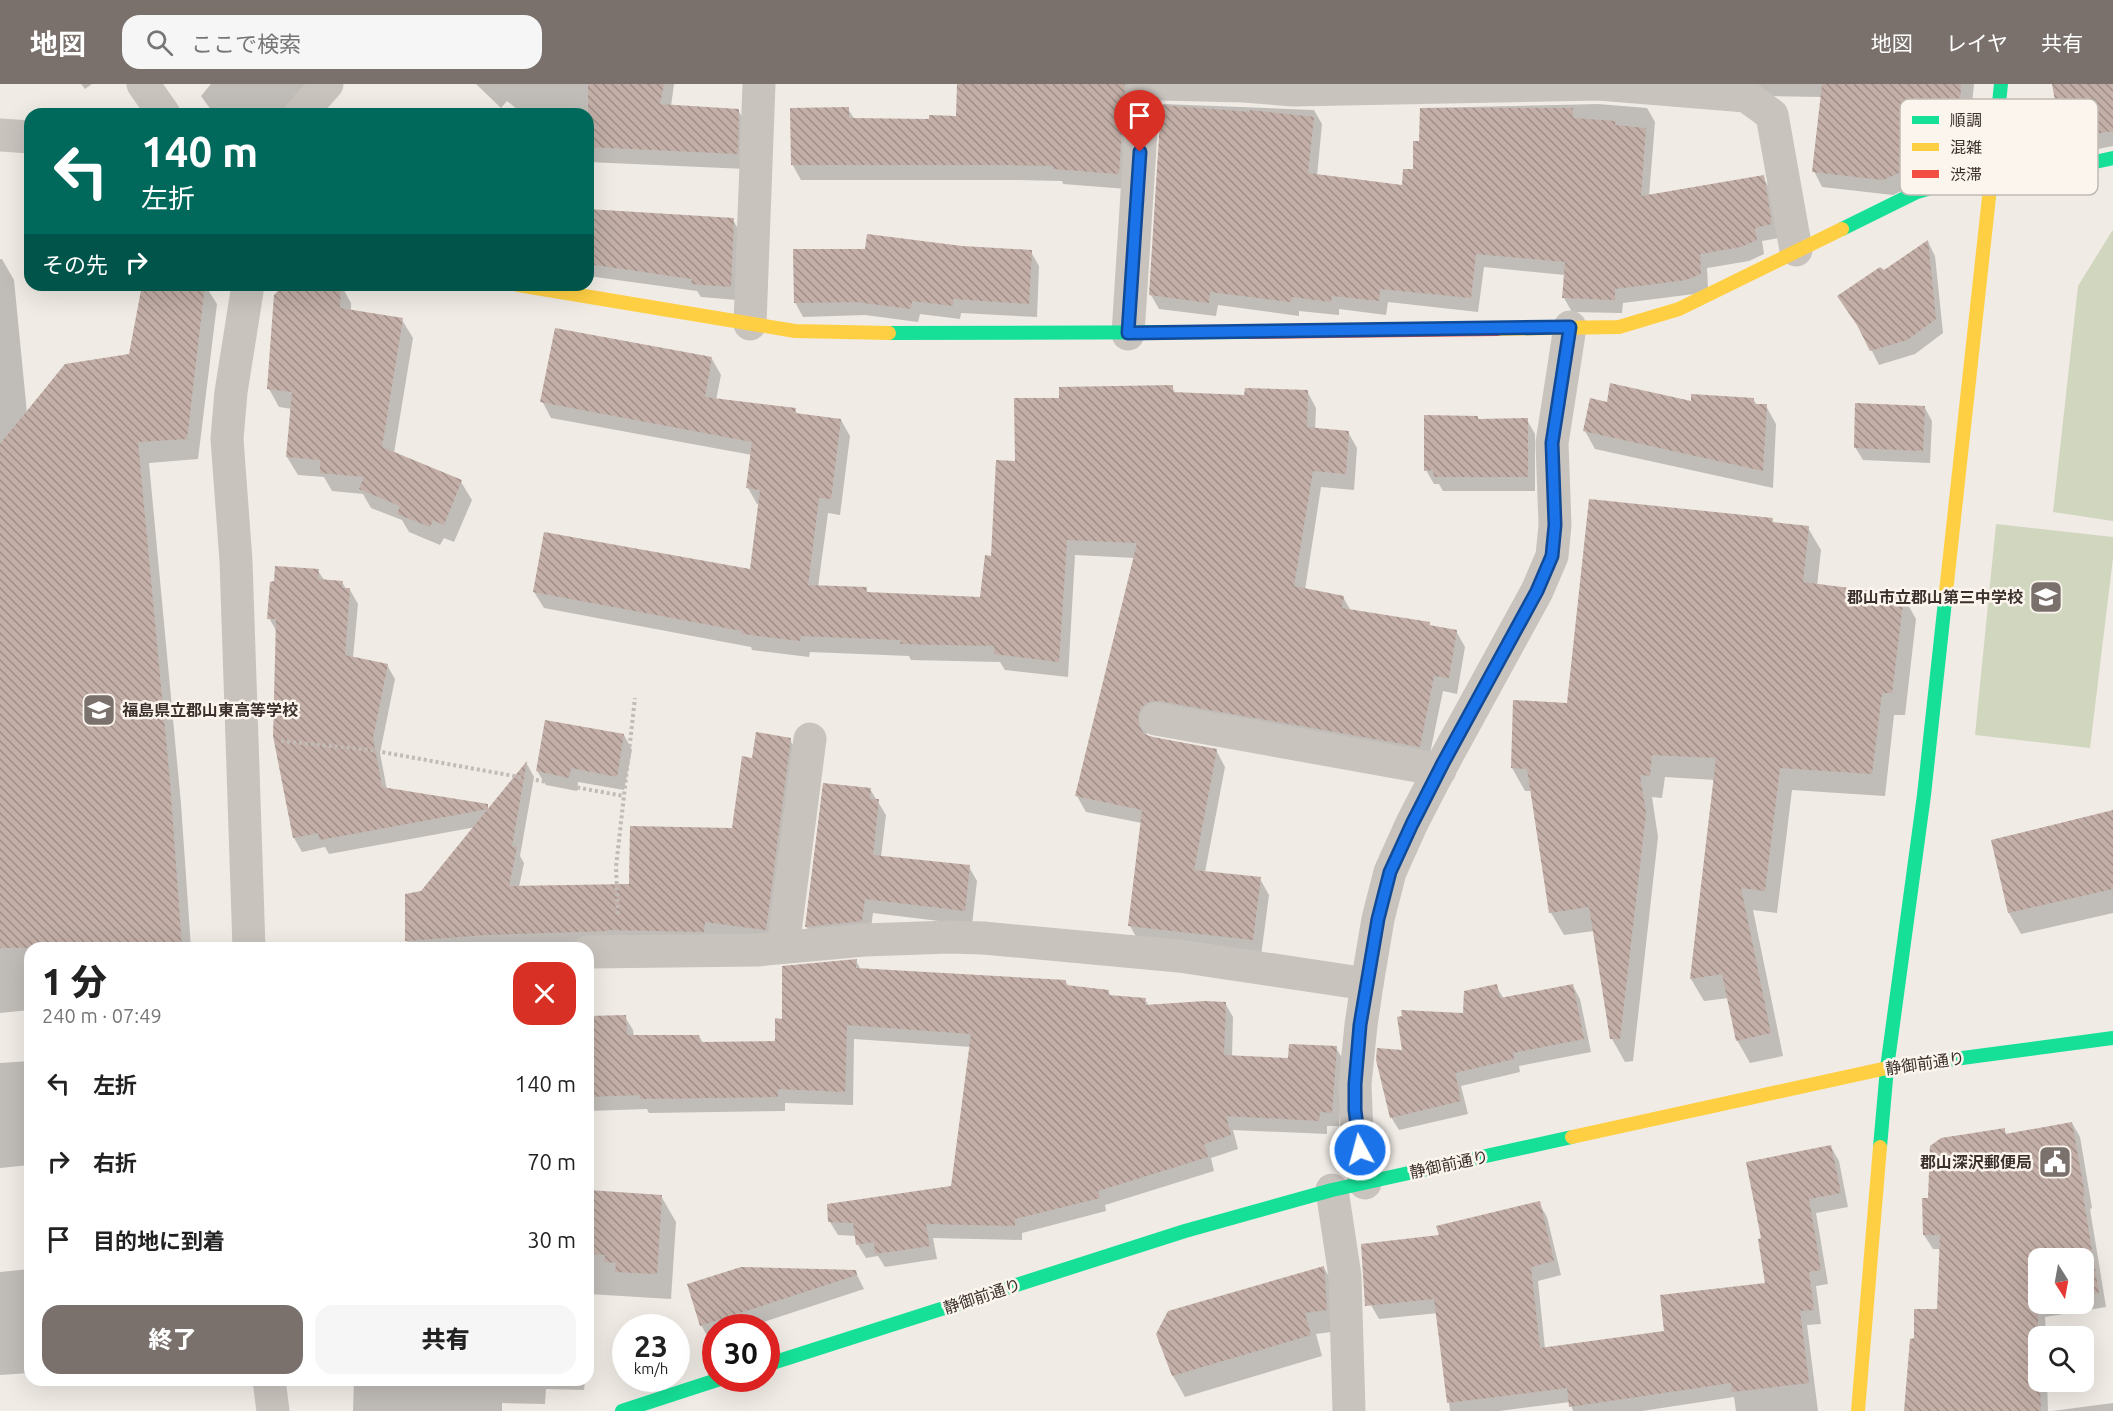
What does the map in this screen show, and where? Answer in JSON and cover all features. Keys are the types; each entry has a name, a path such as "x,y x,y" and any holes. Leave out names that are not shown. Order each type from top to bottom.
{"street":[{"path":"143,84 160,108"},
{"path":"305,108 327,84"},
{"path":"750,324 759,84"},
{"path":"1128,333 1144,84"},
{"path":"1160,84 1293,90 1599,84 1746,96 1772,115 1796,250"},
{"path":"1999,99 2001,84"},
{"path":"0,135 24,137"},
{"path":"2098,162 2113,159"},
{"path":"555,291 750,324 824,333 1128,333 1618,327 1679,309 1911,195"},
{"path":"1858,1411 1887,1068 1924,795 1988,195"},
{"path":"247,291 231,392 227,439 236,561 249,942"},
{"path":"1365,1183 1357,1134 1355,1084 1360,1025 1378,919 1390,872 1412,824 1537,591 1552,556 1555,525 1552,443 1570,327"},
{"path":"1156,718 1440,770"},
{"path":"783,947 810,739"},
{"path":"594,952 756,950 864,940 982,938 1179,956 1367,984"},
{"name":"静御前通り","path":"780,1361 1185,1231 1332,1190 1887,1068 2113,1038"},
{"path":"1332,1190 1345,1276 1349,1411"},
{"path":"622,1411 702,1385"},
{"path":"270,1386 273,1411"}],"path":[{"path":"620,951 616,867 635,698"},
{"path":"277,740 371,750 624,796"}],"green space":[{"path":"2112,231 2113,521 2053,512 2078,286"},
{"path":"1996,524 2113,537 2113,558 2090,748 1975,735"}],"building":[{"path":"588,84 664,84 660,104 739,109 738,154 594,147 594,108 588,108"},
{"path":"957,84 1125,84 1119,174 1053,169 1053,166 791,165 790,108 849,107 849,118 929,119 929,115 956,116"},
{"path":"1822,84 1961,84 1960,99 1900,99 1900,172 1883,180 1812,172"},
{"path":"2052,84 2113,84 2113,131 2098,134 2098,99 2055,99"},
{"path":"1161,105 1250,112 1250,110 1314,117 1308,173 1402,185 1403,169 1413,169 1413,141 1419,141 1420,108 1573,108 1573,118 1616,121 1615,125 1646,128 1641,196 1764,175 1772,224 1755,228 1757,240 1741,247 1700,254 1701,274 1686,280 1615,289 1615,300 1562,298 1565,262 1476,254 1471,298 1380,289 1379,301 1332,296 1331,302 1292,297 1291,302 1210,292 1209,303 1149,295"},
{"path":"594,209 734,218 731,287 691,284 692,279 594,265"},
{"path":"867,234 962,246 1032,250 1029,304 953,299 953,306 912,301 911,309 856,302 794,303 793,249 865,249"},
{"path":"1928,240 1936,319 1907,340 1870,351 1857,325 1837,296 1880,267 1884,270"},
{"name":"福島県立郡山東高等学校","path":"141,291 204,291 187,439 138,442 170,782 182,942 24,942 24,948 0,948 0,444 65,364 129,354"},
{"path":"278,291 341,291 340,308 403,318 382,447 462,480 444,525 433,520 430,527 397,514 400,506 359,489 364,477 320,473 320,460 286,457 292,392 267,389 274,295"},
{"path":"555,328 712,357 705,397 796,408 795,413 841,419 831,499 819,498 808,585 867,587 866,592 980,597 985,555 991,556 996,460 1015,461 1014,398 1059,398 1059,387 1173,385 1173,392 1244,395 1245,388 1308,390 1307,427 1349,431 1346,474 1313,471 1294,586 1344,596 1342,608 1430,622 1429,625 1457,630 1449,678 1434,676 1420,747 1159,701 1149,702 1141,707 1138,716 1139,726 1144,734 1217,749 1194,870 1261,877 1253,940 1128,926 1142,810 1075,796 1137,543 1067,540 1059,662 994,654 994,646 900,644 901,640 801,636 800,641 742,634 742,631 533,592 544,532 750,569 760,490 746,488 752,442 540,402"},
{"path":"1610,383 1691,401 1691,394 1754,398 1754,404 1767,404 1763,471 1583,431 1590,398 1607,402"},
{"path":"1855,403 1925,406 1923,451 1854,448"},
{"path":"1424,415 1478,416 1478,419 1528,418 1528,477 1434,477 1433,470 1424,471"},
{"path":"1589,499 1773,518 1772,522 1809,526 1803,582 1904,595 1892,693 1882,693 1872,774 1780,768 1765,891 1741,888 1771,1033 1736,1041 1722,974 1690,979 1716,758 1652,755 1650,776 1640,775 1646,813 1620,1039 1610,1039 1589,907 1549,913 1527,769 1511,768 1513,700 1567,703"},
{"path":"275,566 319,569 318,579 343,581 342,588 350,588 345,655 388,664 373,738 382,787 488,804 488,809 320,840 318,833 293,838 273,736 276,619 267,619 270,582 274,581"},
{"path":"545,720 624,734 617,777 571,768 569,778 536,771"},
{"path":"756,732 791,738 766,930 705,922 704,932 609,930 405,941 405,894 421,891 527,761 512,846 517,847 509,886 629,884 630,826 732,828 742,756 752,758"},
{"path":"823,783 871,788 870,799 879,799 873,855 970,865 965,911 865,899 862,921 805,927"},
{"path":"2113,810 2113,889 2008,913 1991,840"},
{"path":"857,959 856,968 1066,980 1066,985 1109,990 1108,995 1146,998 1145,1005 1226,1002 1224,1055 1288,1058 1289,1044 1337,1046 1332,1113 1320,1112 1319,1121 1226,1116 1231,1135 1204,1144 1208,1157 1098,1191 1100,1198 1015,1219 1015,1226 926,1224 930,1246 875,1254 874,1242 856,1245 853,1223 828,1222 827,1204 951,1186 971,1034 847,1025 845,1092 778,1089 778,1097 640,1099 640,1095 594,1097 594,1016 626,1015 627,1035 699,1035 700,1042 775,1041 775,1018 782,1019 782,966"},
{"path":"1497,984 1500,998 1573,984 1584,1039 1513,1053 1514,1059 1455,1073 1461,1101 1390,1118 1376,1060 1377,1048 1402,1050 1397,1017 1402,1016 1401,1010 1463,1013 1464,991"},
{"path":"2072,1122 2085,1195 2083,1195 2092,1248 2028,1248 2028,1314 2038,1314 2038,1326 2028,1326 2028,1392 2040,1392 2041,1411 1904,1411 1910,1339 1914,1338 1914,1309 1937,1309 1940,1235 1923,1235 1922,1198 1928,1198 1930,1146 1941,1138 2005,1128 2005,1134"},
{"path":"1831,1145 1841,1193 1809,1199 1821,1270 1809,1272 1814,1310 1800,1311 1809,1383 1732,1392 1731,1383 1569,1407 1567,1388 1447,1403 1434,1299 1365,1306 1361,1244 1439,1235 1436,1226 1540,1201 1554,1261 1531,1267 1540,1348 1664,1331 1660,1295 1765,1283 1758,1239 1761,1238 1746,1162"},
{"path":"594,1190 662,1195 657,1274 615,1272 616,1263 604,1262 605,1255 594,1254"},
{"path":"2094,1262 2099,1293 2094,1294"},
{"path":"1324,1266 1327,1310 1305,1313 1311,1335 1172,1376 1156,1334 1168,1311"},
{"path":"741,1267 856,1270 857,1275 737,1314 702,1314 702,1325 700,1326 687,1284"}],"traffic: fast":[{"path":"1999,99 2001,84"},
{"path":"2098,161 2113,158"},
{"path":"1842,229 1911,195"},
{"path":"889,333 1250,332"},
{"path":"1880,1147 1887,1068 1924,795 1946,592"},
{"path":"1917,1064 2113,1038"},
{"path":"780,1361 1185,1231 1332,1190 1572,1137"},
{"path":"622,1411 702,1385"}],"traffic: slow":[{"path":"1946,592 1989,197"},
{"path":"1497,329 1619,327 1679,309 1842,229"},
{"path":"554,291 795,331 889,333"},
{"path":"1572,1137 1887,1068 1917,1064"},
{"path":"1858,1411 1880,1147"}],"traffic: jam":[{"path":"1250,332 1497,329"}],"place":[{"name":"郡山市立郡山第三中学校","path":"2046,597"},
{"name":"福島県立郡山東高等学校","path":"99,710"},
{"name":"郡山深沢郵便局","path":"2055,1162"}],"route":[{"path":"1140,152 1128,333 1570,327 1552,443 1555,525 1552,556 1537,591 1412,824 1390,872 1378,919 1360,1025 1355,1084 1355,1110 1360,1150"}]}
